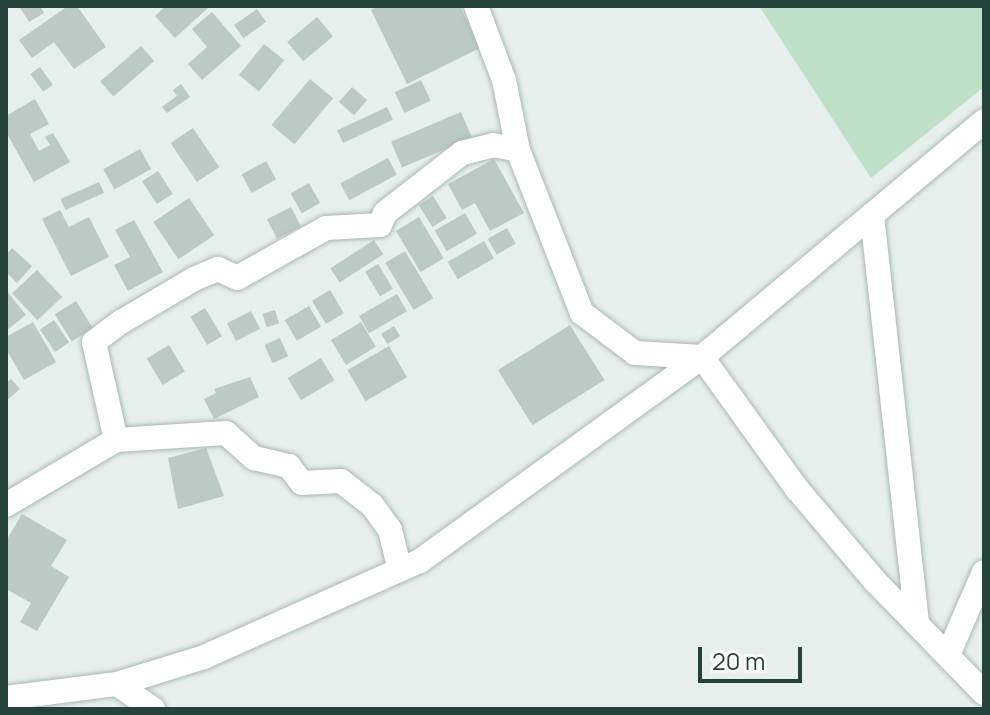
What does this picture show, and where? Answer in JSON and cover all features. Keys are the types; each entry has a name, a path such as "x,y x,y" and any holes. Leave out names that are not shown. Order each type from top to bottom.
{"street":[{"path":"476,6 504,80 518,150 582,313 635,353 702,357"},
{"path":"6,698 117,684 204,657 420,561 702,357 984,121"},
{"path":"116,440 94,342 121,322 194,279 218,269 237,278 326,228 380,225 385,213 462,153 493,145 518,150"},
{"path":"872,215 917,623"},
{"path":"702,357 797,489 984,693"},
{"path":"6,505 116,440 226,433 254,458 289,466 302,483 341,481 372,505 390,530 400,570"},
{"path":"948,655 984,572"},
{"path":"117,684 153,709"}],"green space":[{"path":"759,6 984,6 984,87 871,178"}],"building":[{"path":"19,6 40,6 44,13 29,22"},
{"path":"68,6 77,6 106,47 74,69 54,42 32,58 19,40"},
{"path":"166,6 208,8 175,38 155,16"},
{"path":"379,6 460,6 480,48 407,84 371,10"},
{"path":"257,9 266,22 243,38 234,25"},
{"path":"212,12 241,46 202,80 188,64 207,47 192,29"},
{"path":"317,17 333,36 303,61 287,42"},
{"path":"264,44 284,60 259,91 239,75"},
{"path":"141,46 154,61 113,97 100,81"},
{"path":"40,67 53,85 43,92 30,74"},
{"path":"310,79 333,98 294,144 271,125"},
{"path":"421,80 431,101 404,113 395,92"},
{"path":"181,84 190,97 167,113 162,107 177,96 173,90"},
{"path":"352,87 367,100 354,115 339,102"},
{"path":"35,99 49,124 30,134 39,151 50,145 45,137 53,133 70,162 34,182 6,132 6,116"},
{"path":"387,107 393,120 343,143 337,130"},
{"path":"461,112 472,138 402,167 391,142"},
{"path":"193,128 219,167 197,182 171,143"},
{"path":"140,149 151,169 114,189 103,169"},
{"path":"388,158 397,175 349,200 340,183"},
{"path":"494,159 524,213 490,231 475,203 462,210 448,184"},
{"path":"266,161 276,179 252,193 242,175"},
{"path":"158,171 173,194 157,204 142,181"},
{"path":"99,182 104,193 66,210 61,199"},
{"path":"309,183 320,203 302,213 291,193"},
{"path":"433,196 447,218 432,227 419,205"},
{"path":"189,198 214,235 179,259 153,222"},
{"path":"291,207 301,227 277,239 267,219"},
{"path":"60,210 69,227 89,217 109,257 71,276 42,219"},
{"path":"465,213 477,234 447,251 435,230"},
{"path":"419,217 444,258 421,272 396,231"},
{"path":"134,220 163,272 128,291 114,265 130,257 115,230"},
{"path":"507,228 516,244 496,254 488,239"},
{"path":"374,240 383,254 340,283 330,268"},
{"path":"484,241 494,258 458,279 448,262"},
{"path":"12,248 32,266 17,283 6,272 6,255"},
{"path":"405,251 433,298 414,310 385,263"},
{"path":"378,264 393,289 380,297 365,272"},
{"path":"37,270 62,297 37,320 12,293"},
{"path":"6,290 26,315 6,331"},
{"path":"330,290 344,313 326,324 312,301"},
{"path":"397,294 407,311 369,333 359,316"},
{"path":"76,301 93,328 72,341 55,314"},
{"path":"309,306 321,327 297,341 285,320"},
{"path":"205,308 222,336 207,345 190,317"},
{"path":"275,310 279,323 267,327 263,314"},
{"path":"251,311 260,329 236,341 227,323"},
{"path":"54,320 69,342 55,352 40,330"},
{"path":"33,322 56,362 24,380 6,349 6,337"},
{"path":"361,322 376,347 346,365 331,340"},
{"path":"570,325 604,380 532,425 498,370"},
{"path":"394,326 400,336 387,344 381,334"},
{"path":"280,338 288,356 273,363 264,345"},
{"path":"169,345 185,372 163,385 147,358"},
{"path":"389,346 407,377 365,401 347,370"},
{"path":"321,358 334,380 301,400 288,378"},
{"path":"250,377 259,397 214,419 204,399 216,393 214,389"},
{"path":"11,379 20,389 6,401 6,383"},
{"path":"206,448 224,496 178,509 168,458"},
{"path":"22,514 67,540 51,566 69,577 37,631 20,622 31,603 6,589 6,541"}]}
